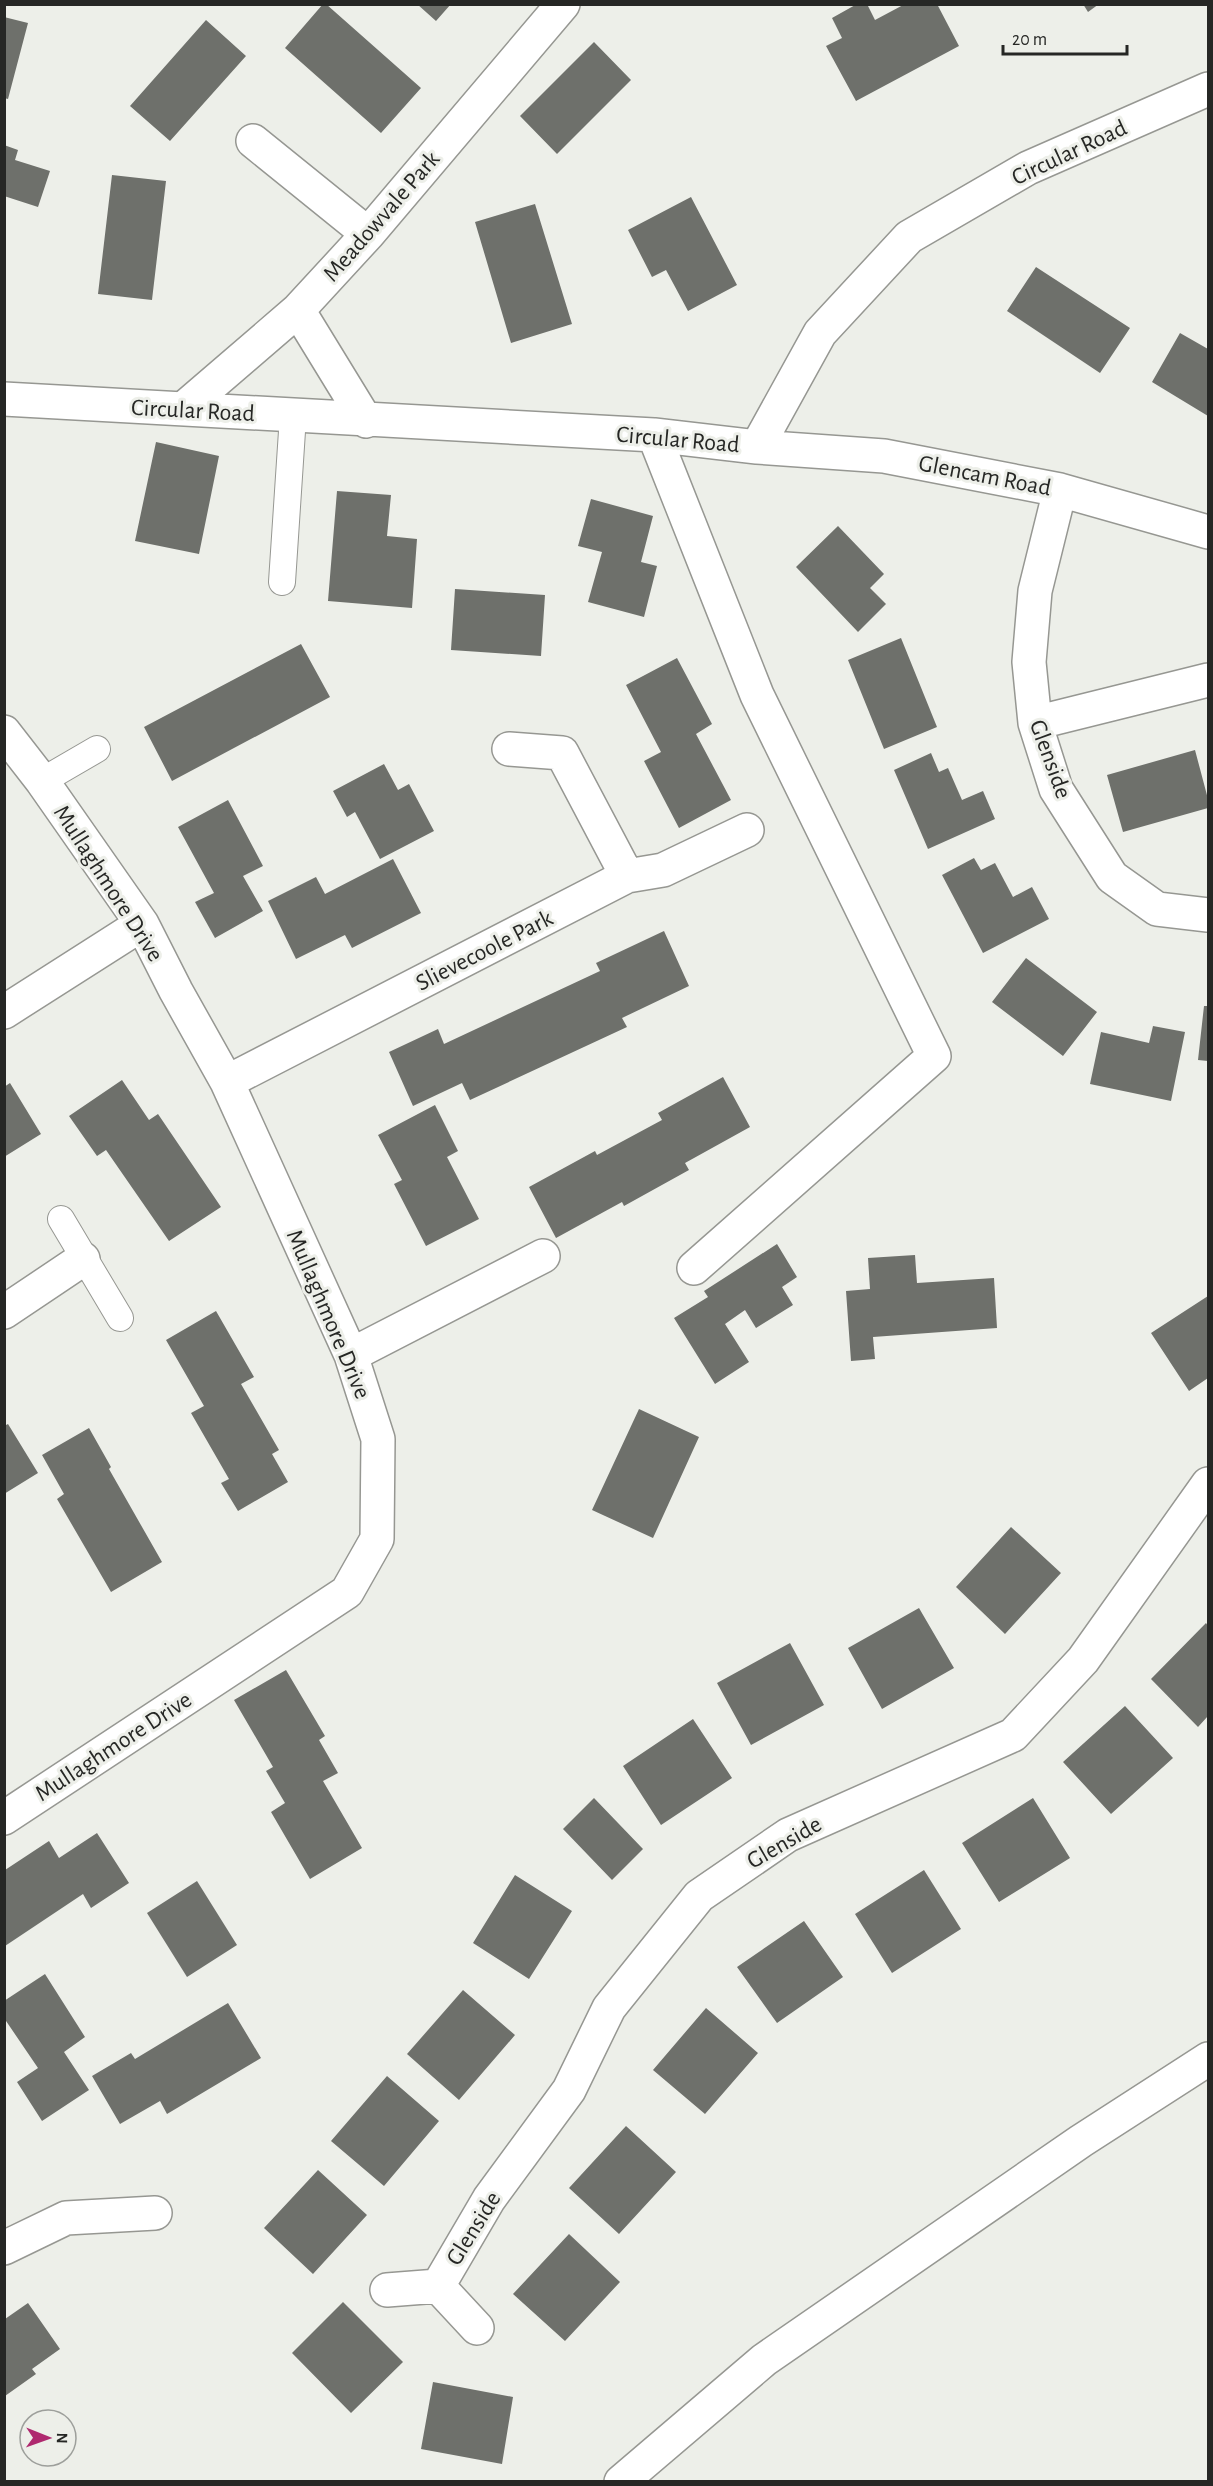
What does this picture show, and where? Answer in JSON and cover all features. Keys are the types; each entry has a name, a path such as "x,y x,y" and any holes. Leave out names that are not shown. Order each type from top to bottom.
{"street":[{"name":"Meadowvale Park","path":"183,410 298,310 368,234 563,4"},
{"name":"Circular Road","path":"4,399 366,421 654,435 757,447 820,333 909,237 1028,168 1209,89"},
{"path":"252,141 368,234"},
{"path":"298,310 366,421"},
{"path":"654,435 757,695 934,1056 694,1268"},
{"name":"Glencam Road","path":"757,447 884,456 1060,490 1209,532"},
{"name":"Glenside","path":"1060,490 1035,591 1029,662 1035,723 1056,789 1112,877 1157,909 1209,915"},
{"path":"1035,723 1209,680"},
{"name":"Mullaghmore Drive","path":"4,732 42,781 142,924 176,991 227,1082 351,1355 378,1439 377,1539 347,1592 4,1818"},
{"path":"509,749 562,753 627,876"},
{"name":"Slievecoole Park","path":"227,1082 627,876 663,870 747,830"},
{"path":"4,1012 142,924"},
{"path":"351,1355 543,1257"},
{"path":"4,1312 83,1258"},
{"name":"Glenside","path":"438,2286 489,2199 569,2090 609,2008 699,1896 788,1835 1013,1735 1083,1660 1209,1484"},
{"path":"621,2481 764,2360 1081,2141 1209,2059"},
{"path":"4,2248 66,2218 155,2212"},
{"name":"Glenside","path":"387,2290 438,2286"},
{"name":"Glenside","path":"438,2286 477,2328"}],"lane":[{"path":"282,582 293,416"},
{"path":"42,781 97,749"},
{"path":"61,1219 120,1318"}],"building":[{"path":"323,4 326,4 421,88 381,133 285,48"},
{"path":"417,4 451,4 436,21"},
{"path":"857,4 867,4 875,20 905,4 937,4 959,46 856,101 826,46 842,38 832,18"},
{"path":"1083,4 1099,4 1088,12"},
{"path":"4,17 28,23 8,99 4,98"},
{"path":"206,20 246,56 170,141 130,106"},
{"path":"594,42 631,80 557,154 520,116"},
{"path":"4,145 18,150 15,160 50,171 38,207 4,196"},
{"path":"112,175 166,181 152,300 98,294"},
{"path":"691,197 737,285 688,311 666,270 652,277 628,230"},
{"path":"535,204 572,324 511,343 475,222"},
{"path":"1036,267 1130,328 1100,373 1007,311"},
{"path":"1180,333 1208,349 1208,416 1152,382"},
{"path":"156,442 219,456 199,554 135,541"},
{"path":"337,491 391,495 387,536 417,539 412,608 328,601"},
{"path":"591,499 653,516 641,562 657,566 644,617 588,602 602,552 578,546"},
{"path":"838,526 884,574 870,588 886,604 858,632 796,567"},
{"path":"455,589 545,595 541,656 451,650"},
{"path":"901,638 937,727 884,749 848,660"},
{"path":"301,644 330,697 172,781 144,727"},
{"path":"677,658 712,724 696,734 731,800 679,828 644,761 661,752 626,685"},
{"path":"1195,750 1208,799 1208,808 1123,832 1107,775"},
{"path":"931,753 939,772 948,768 962,800 983,791 995,819 928,849 894,770"},
{"path":"384,764 398,790 409,784 434,831 380,859 355,812 347,817 333,791"},
{"path":"228,800 263,866 243,876 263,911 215,938 195,902 214,893 178,827"},
{"path":"974,858 981,870 995,863 1013,897 1032,887 1049,919 983,953 942,875"},
{"path":"393,859 421,913 352,948 345,935 296,959 268,901 316,877 325,894"},
{"path":"664,931 689,986 622,1018 627,1027 470,1100 462,1083 413,1106 389,1052 438,1029 444,1044 600,971 596,963"},
{"path":"1026,958 1097,1012 1063,1056 992,1002"},
{"path":"1204,1006 1208,1006 1208,1061 1198,1060"},
{"path":"1153,1026 1185,1032 1171,1101 1090,1084 1101,1032 1149,1043"},
{"path":"723,1077 750,1127 685,1163 689,1170 624,1206 622,1202 556,1238 529,1187 595,1151 597,1155 662,1120 658,1113"},
{"path":"122,1080 149,1120 158,1114 221,1207 169,1241 106,1150 97,1156 69,1116"},
{"path":"10,1083 41,1134 4,1157 4,1087"},
{"path":"435,1105 458,1151 447,1157 479,1219 426,1246 394,1184 402,1180 378,1135"},
{"path":"777,1244 797,1277 782,1287 793,1305 756,1328 745,1310 725,1324 749,1362 715,1384 674,1318 708,1297 704,1291"},
{"path":"915,1255 917,1283 994,1278 997,1328 873,1337 875,1359 851,1361 846,1291 870,1289 868,1258"},
{"path":"1208,1296 1208,1378 1189,1391 1151,1333"},
{"path":"216,1311 254,1377 241,1384 279,1450 272,1454 288,1482 238,1511 221,1483 229,1479 191,1413 204,1406 166,1340"},
{"path":"639,1409 699,1437 653,1538 592,1510"},
{"path":"8,1424 38,1473 4,1494 4,1426"},
{"path":"89,1428 111,1467 109,1469 162,1562 111,1592 57,1499 64,1494 42,1455"},
{"path":"1011,1527 1061,1573 1005,1634 956,1587"},
{"path":"919,1608 954,1668 882,1709 848,1648"},
{"path":"1206,1623 1208,1626 1208,1716 1198,1727 1151,1679"},
{"path":"790,1643 824,1705 751,1745 717,1683"},
{"path":"286,1670 325,1736 319,1740 338,1773 323,1781 362,1848 310,1879 271,1812 285,1803 266,1771 273,1767 234,1700"},
{"path":"1125,1706 1173,1758 1111,1814 1063,1762"},
{"path":"693,1719 732,1778 661,1825 623,1766"},
{"path":"594,1798 643,1849 612,1880 563,1829"},
{"path":"1033,1798 1070,1858 999,1902 962,1843"},
{"path":"97,1833 129,1883 91,1908 83,1894 5,1946 5,1870 49,1841 59,1858"},
{"path":"924,1870 961,1929 892,1973 855,1914"},
{"path":"515,1875 572,1911 529,1979 473,1943"},
{"path":"197,1881 237,1945 187,1977 147,1913"},
{"path":"804,1921 843,1977 777,2023 737,1967"},
{"path":"45,1974 85,2037 64,2052 89,2090 42,2121 17,2082 38,2068 4,2018 4,2001"},
{"path":"463,1990 515,2035 459,2100 407,2054"},
{"path":"228,2003 261,2058 167,2114 160,2101 120,2124 92,2076 131,2053 135,2059"},
{"path":"706,2008 758,2053 705,2114 653,2070"},
{"path":"387,2076 439,2121 384,2186 331,2141"},
{"path":"626,2126 676,2172 619,2234 569,2188"},
{"path":"318,2170 367,2215 313,2274 264,2228"},
{"path":"569,2234 620,2282 565,2341 513,2294"},
{"path":"343,2302 403,2362 351,2413 292,2353"},
{"path":"28,2303 60,2349 32,2369 36,2374 5,2396 5,2319"},
{"path":"433,2382 513,2397 502,2464 421,2449"}]}
